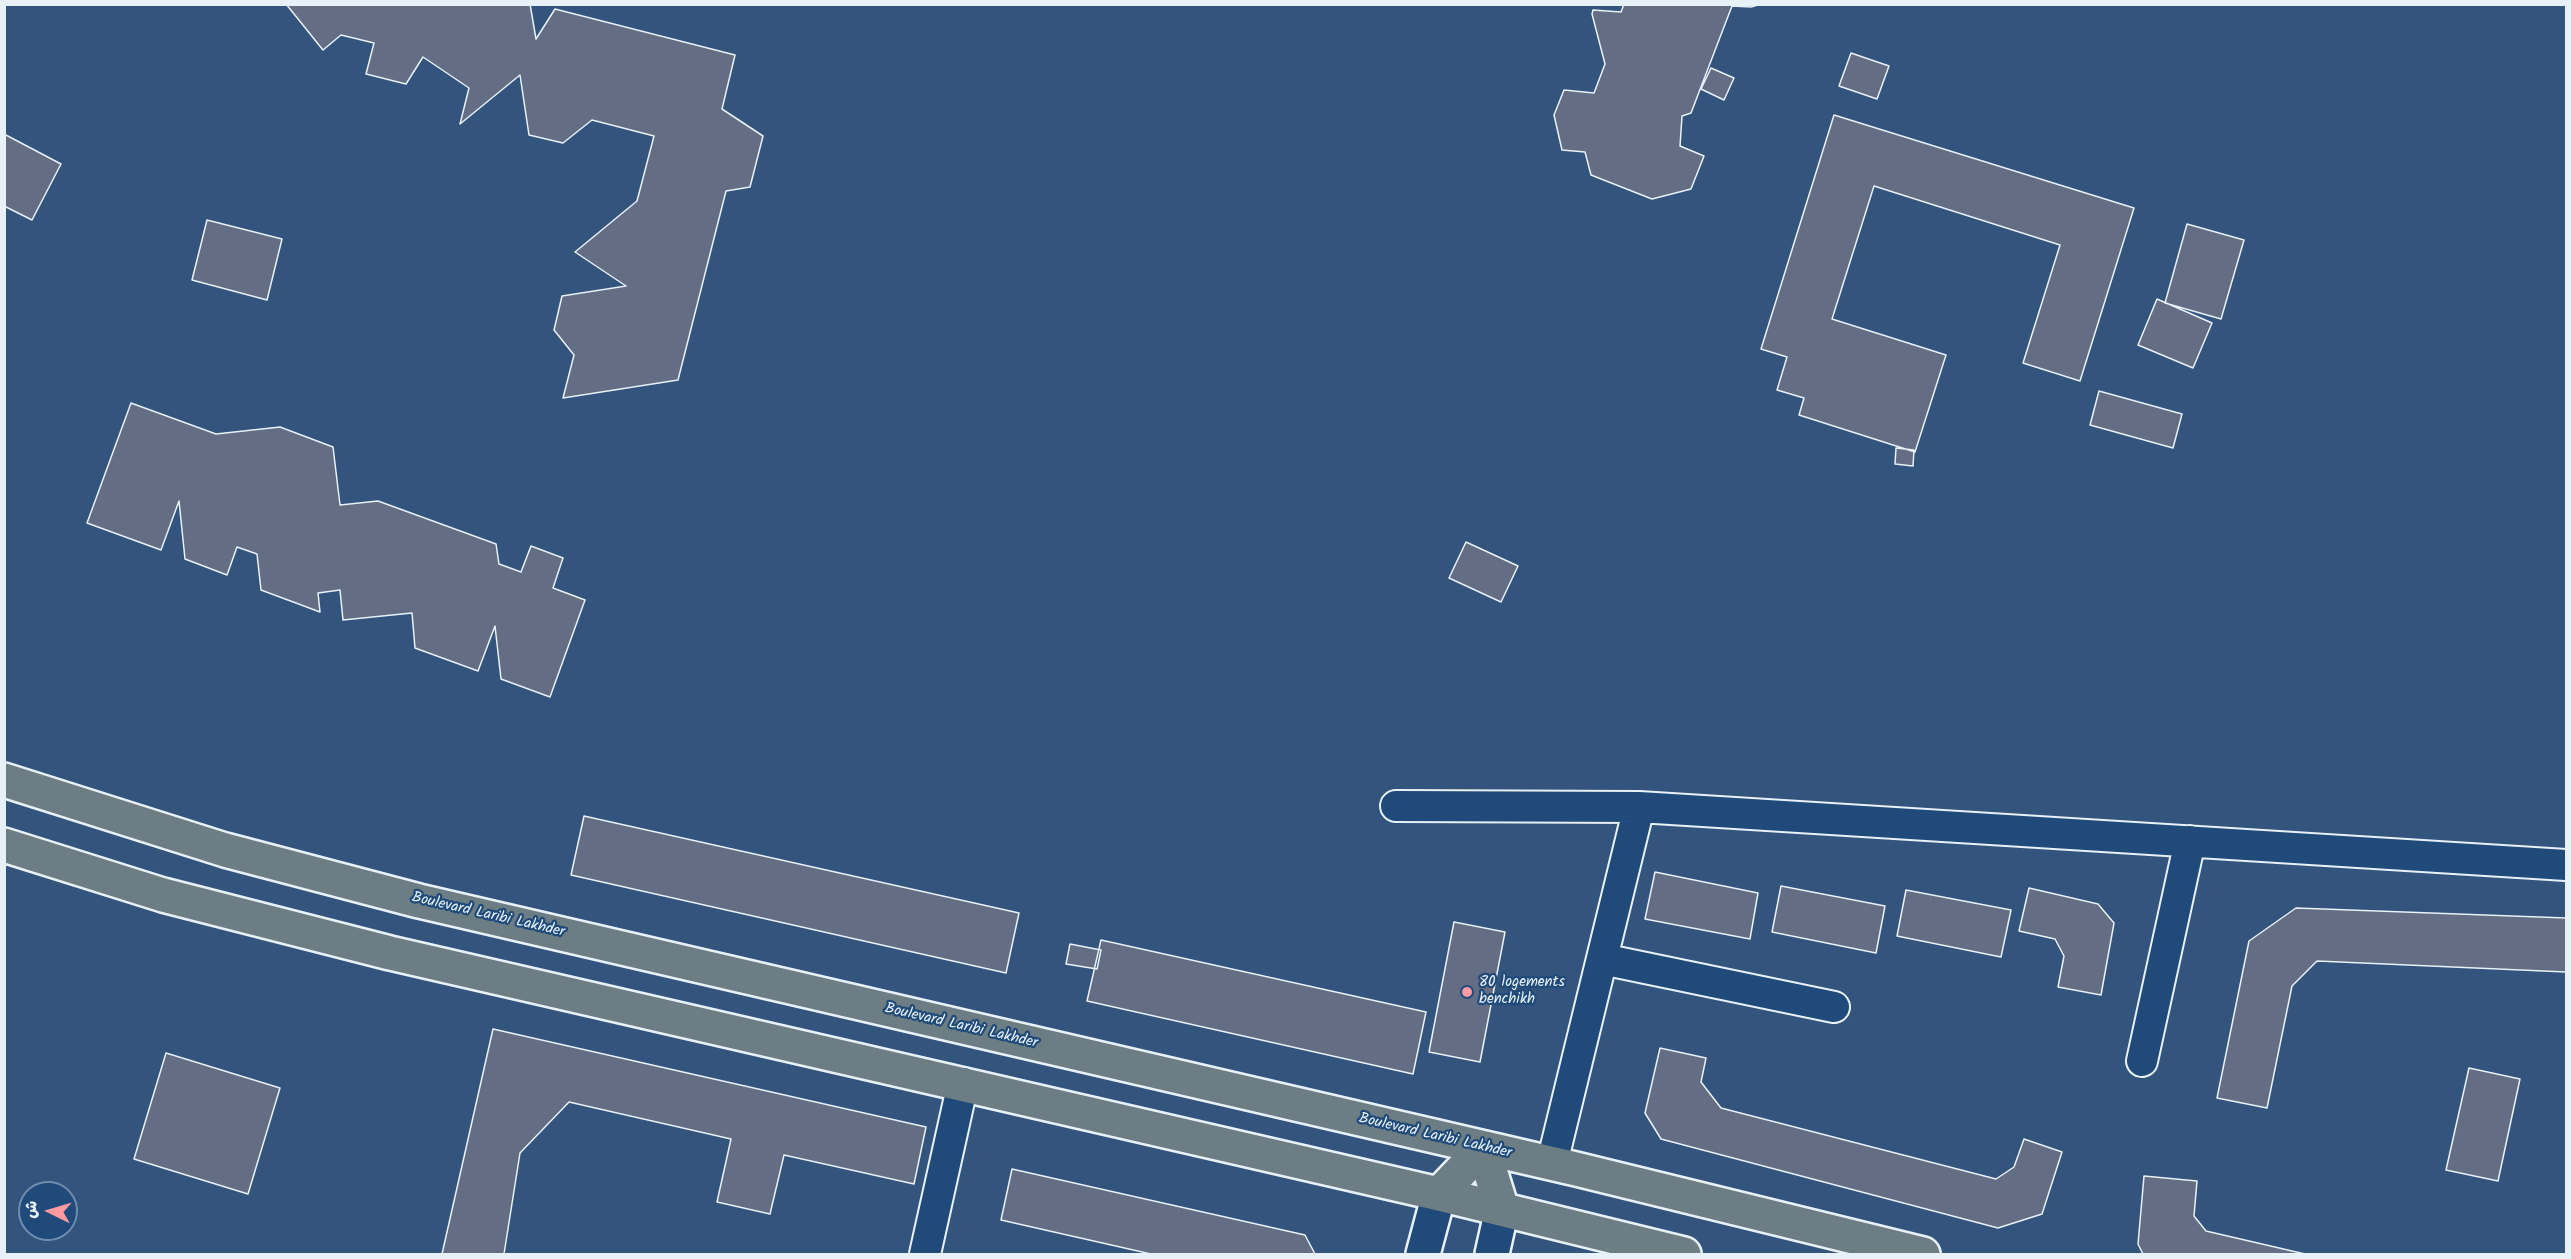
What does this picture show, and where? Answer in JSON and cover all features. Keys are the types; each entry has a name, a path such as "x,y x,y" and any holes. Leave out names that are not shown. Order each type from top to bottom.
{"main road":[{"name":"Boulevard Laribi Lakhder","path":"4,780 225,850 419,901 1552,1164 1923,1254"},
{"path":"4,845 163,895 390,953 963,1083 1684,1254"},
{"path":"1438,1194 1483,1148 1502,1209"}],"street":[{"path":"1396,806 1639,807 2566,865"},
{"path":"1552,1164 1639,807"},
{"path":"2142,1061 2190,841"},
{"path":"1602,959 1834,1007"},
{"path":"925,1254 963,1083"},
{"path":"1423,1254 1438,1194"},
{"path":"1492,1254 1502,1209"}],"building":[{"path":"286,4 530,4 536,39 555,9 735,55 722,109 763,136 750,187 726,191 678,380 563,398 574,355 554,330 562,296 626,286 575,252 637,201 654,136 592,120 563,143 529,135 520,75 460,124 469,88 423,57 406,84 366,74 374,43 341,35 323,50"},
{"path":"1624,4 1761,4 1751,7 1732,6 1691,113 1682,116 1680,146 1704,156 1691,189 1652,199 1591,175 1585,152 1562,150 1554,115 1564,90 1594,93 1605,64 1592,14 1593,10 1621,12"},
{"path":"1851,53 1889,66 1877,99 1839,86"},
{"path":"1711,68 1734,78 1724,100 1701,89"},
{"path":"1834,115 2134,208 2080,381 2023,363 2060,245 1874,186 1832,319 1946,355 1915,452 1799,415 1804,398 1777,390 1787,357 1761,349"},
{"path":"4,134 61,164 32,220 4,206"},
{"path":"207,220 282,239 267,300 192,280"},
{"path":"2187,224 2244,240 2221,319 2165,303"},
{"path":"2157,299 2212,323 2193,368 2138,345"},
{"path":"2099,391 2182,414 2173,448 2090,425"},
{"path":"131,403 216,434 280,427 333,447 340,505 378,501 496,544 499,564 521,572 531,546 563,558 553,588 585,600 550,697 501,679 495,626 478,671 415,648 412,613 343,620 340,590 318,593 320,612 261,590 257,554 237,547 227,575 185,559 179,501 161,550 87,523"},
{"path":"1896,448 1914,450 1913,466 1895,464"},
{"path":"1466,542 1518,566 1501,602 1449,578"},
{"path":"584,816 1019,913 1006,973 571,875"},
{"path":"1655,872 1758,893 1750,939 1645,919"},
{"path":"1781,886 1885,906 1876,953 1772,932"},
{"path":"2029,888 2098,904 2114,923 2101,995 2058,987 2064,956 2055,939 2019,931"},
{"path":"1906,890 2011,910 2001,957 1897,936"},
{"path":"2296,908 2566,918 2566,972 2317,961 2292,986 2267,1108 2217,1098 2249,941"},
{"name":"80 logements benchikh","path":"1454,922 1505,932 1480,1062 1429,1052"},
{"path":"1101,940 1426,1012 1413,1074 1087,1001"},
{"path":"1070,944 1101,950 1097,969 1066,964"},
{"path":"493,1029 926,1127 914,1184 784,1155 770,1214 717,1202 731,1139 569,1102 520,1153 504,1254 442,1254"},
{"path":"1660,1048 1706,1058 1701,1082 1721,1108 1996,1179 2014,1167 2024,1139 2062,1152 2042,1214 1998,1228 1661,1139 1645,1113"},
{"path":"166,1053 280,1088 248,1194 134,1159"},
{"path":"2469,1068 2520,1079 2498,1181 2446,1170"},
{"path":"1012,1169 1305,1235 1315,1254 1151,1254 1001,1220"},
{"path":"2144,1176 2197,1181 2194,1216 2206,1231 2305,1254 2143,1254 2138,1244"}],"place":[{"name":"80 logements benchikh","path":"1467,992"}]}
